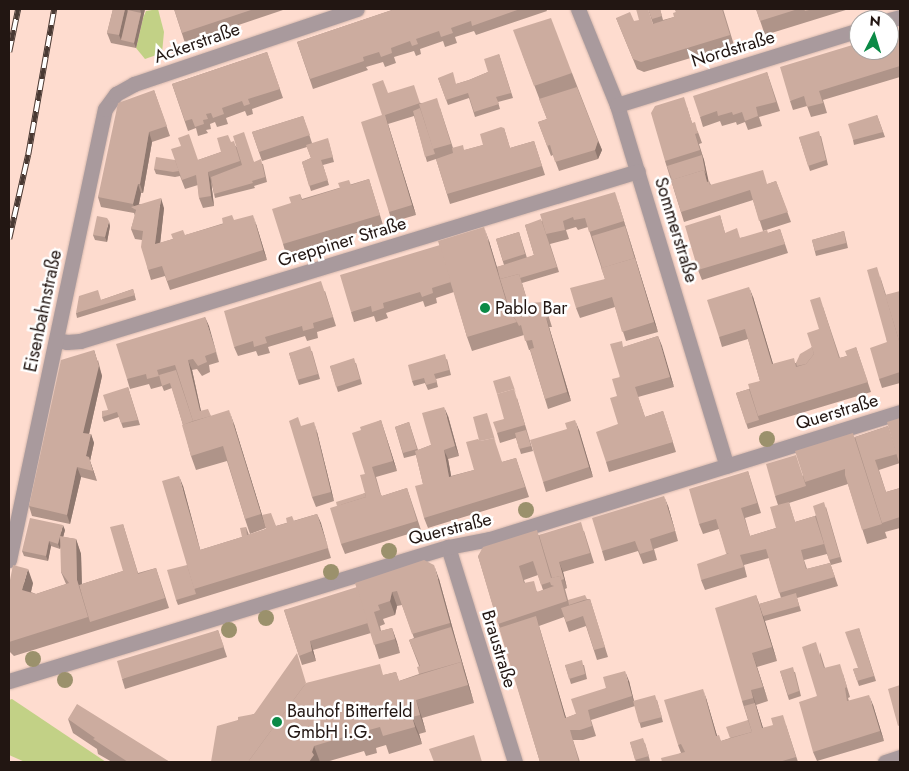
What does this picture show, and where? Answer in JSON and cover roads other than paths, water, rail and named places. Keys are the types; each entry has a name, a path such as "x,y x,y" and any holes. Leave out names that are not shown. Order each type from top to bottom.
{"street":[{"name":"Ackerstraße","path":"134,84 357,9"},
{"name":"Sommerstraße","path":"578,9 617,105 727,466"},
{"name":"Nordstraße","path":"617,105 849,33"},
{"name":"Eisenbahnstraße","path":"9,560 105,109 116,94 134,84"},
{"name":"Greppiner Straße","path":"56,340 67,342 80,341 638,171"},
{"name":"Querstraße","path":"9,681 448,546 490,539 900,412"},
{"name":"Braustraße","path":"448,546 515,762"},
{"path":"885,762 900,758"}],"railway":[{"path":"9,52 18,9"},
{"path":"9,239 28,155 54,9"}],"place":[{"name":"Pablo Bar","path":"485,308"},
{"name":"Bauhof Bitterfeld GmbH i.G.","path":"277,722"}]}
